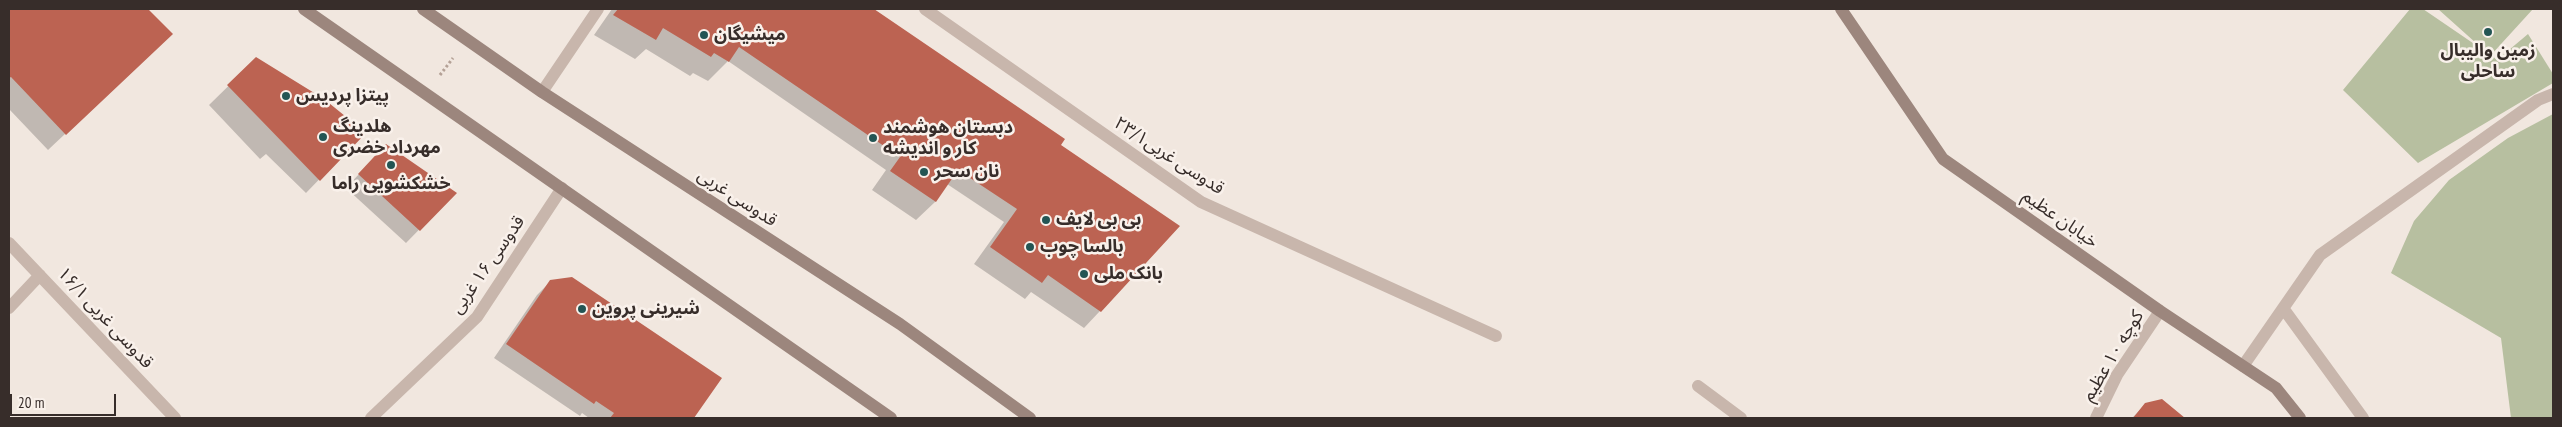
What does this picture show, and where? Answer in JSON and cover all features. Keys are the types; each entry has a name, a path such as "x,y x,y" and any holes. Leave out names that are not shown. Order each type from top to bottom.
{"main road":[{"path":"304,9 891,418"},
{"name":"قدوسی غربی","path":"423,9 542,92 900,324 1030,418"},
{"name":"خیابان عظیم","path":"1840,9 1943,159 2160,311 2276,388 2300,418"}],"street":[{"path":"542,92 598,9"},
{"name":"قدوسی غربی۲۳/۱","path":"925,9 1201,202 1496,336"},
{"path":"2243,366 2320,255 2538,100 2553,94"},
{"name":"قدوسی ۱۶ غربی","path":"371,418 477,317 562,188"},
{"name":"۱۶/۱ قدوسی غربی","path":"9,243 175,418"},
{"path":"9,308 40,275"},
{"path":"2283,308 2363,418"},
{"name":"کوچه ۱۰ عظیم","path":"2096,418 2117,375 2160,311"},
{"path":"1698,386 1741,418"}],"path":[{"path":"425,93 467,40"}],"green space":[{"path":"2410,9 2423,9 2486,52 2438,9 2533,9 2491,55 2497,60 2528,34 2553,74 2553,83 2418,163 2343,90"},
{"path":"2553,114 2553,418 2511,418 2501,338 2391,273 2414,221 2449,180 2508,138"}],"building":[{"path":"9,9 148,9 173,34 66,135 11,77 9,78"},
{"path":"618,9 874,9 1065,139 1061,145 1180,226 1101,312 1048,275 1042,283 990,247 1017,209 958,170 936,202 890,171 900,157 739,47 729,62 714,53 711,57 663,28 656,40 613,15"},
{"path":"256,57 324,99 366,133 320,181 227,85"},
{"path":"386,144 457,193 420,231 358,174"},
{"path":"572,277 722,378 694,418 610,418 614,413 596,401 594,404 506,344 550,280"},
{"path":"2162,399 2185,418 2133,418 2145,403"}],"place":[{"name":"زمین والیبال ساحلی","path":"2488,32"},
{"name":"میشیگان","path":"704,35"},
{"name":"پیتزا پردیس","path":"286,96"},
{"name":"هلدینگ مهرداد خضری","path":"323,137"},
{"name":"دبستان هوشمند کار و اندیشه","path":"873,138"},
{"name":"خشکشویی راما","path":"391,165"},
{"name":"نان سحر","path":"924,172"},
{"name":"بی بی لایف","path":"1046,220"},
{"name":"بالسا چوب","path":"1030,247"},
{"name":"بانک ملی","path":"1084,274"},
{"name":"شیرینی پروین","path":"582,309"}]}
